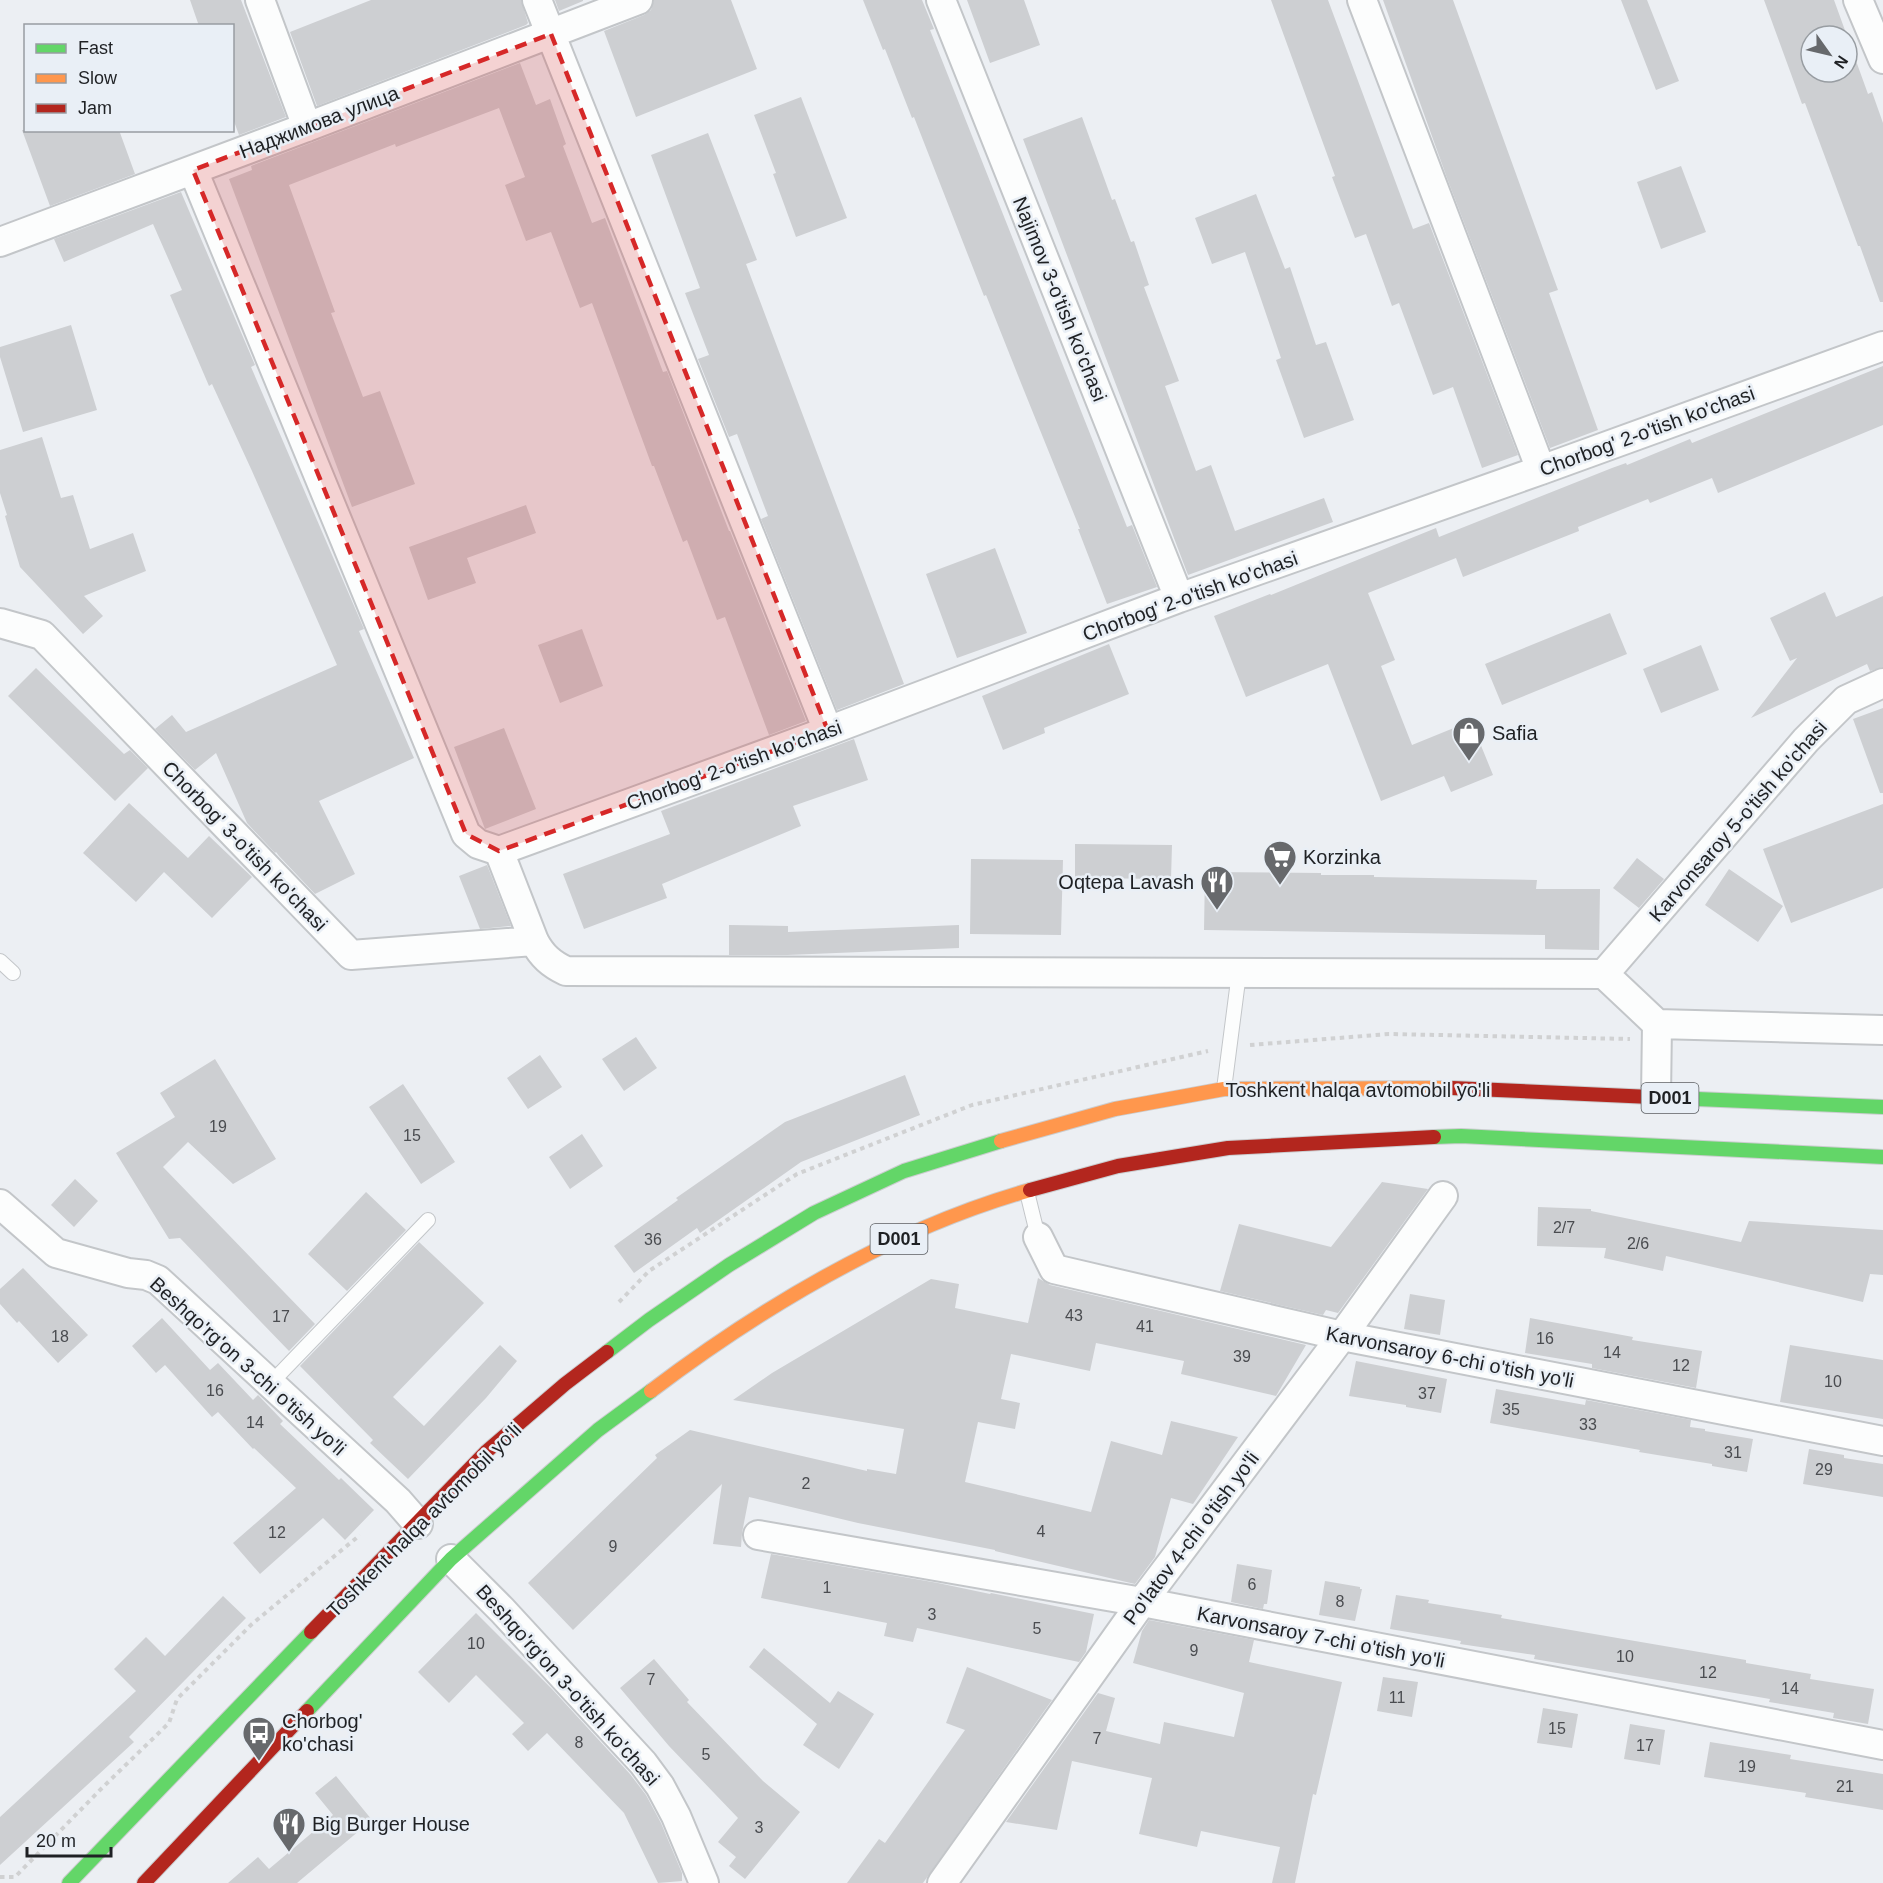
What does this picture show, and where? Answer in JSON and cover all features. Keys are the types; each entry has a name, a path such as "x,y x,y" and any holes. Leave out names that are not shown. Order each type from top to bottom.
{"highway":[{"name":"Toshkent halqa avtomobil yo'li","path":"69,1883 487,1451 565,1383 649,1320 729,1265 814,1213 904,1171 1114,1109 1224,1089 1458,1088 1877,1110"},
{"name":"D001","path":"144,1883 451,1559 598,1430 682,1367 842,1266 944,1220 1027,1191 1118,1166 1228,1148 1461,1136 1875,1154"}],"street":[{"path":"260,0 307,127"},
{"path":"537,0 828,731"},
{"name":"Наджимова улица","path":"0,242 638,0"},
{"name":"Najimov 3-o'tish ko'chasi","path":"941,0 1179,598"},
{"path":"1362,0 1541,470"},
{"path":"1858,0 1883,59"},
{"path":"193,170 466,834 478,844 499,851 534,941 541,953 552,964 566,971 1604,974 1657,1024 1883,1030"},
{"name":"Chorbog' 2-o'tish ko'chasi","path":"499,851 828,731 1179,598 1883,346"},
{"name":"Chorbog' 3-o'tish ko'chasi","path":"0,623 42,635 351,956 534,941"},
{"name":"Karvonsaroy 5-o'tish ko'chasi","path":"1604,974 1806,740 1846,700 1883,683"},
{"path":"1656,1097 1657,1024"},
{"name":"Po'latov 4-chi o'tish yo'li","path":"942,1883 1142,1602 1342,1336 1443,1196"},
{"name":"Beshqo'rg'on 3-chi o'tish yo'li","path":"0,1204 56,1252 128,1274 146,1275 158,1280 398,1501 418,1524"},
{"name":"Karvonsaroy 6-chi o'tish yo'li","path":"1038,1237 1054,1269 1342,1336 1883,1441"},
{"name":"Karvonsaroy 7-chi o'tish yo'li","path":"758,1535 1142,1602 1883,1745"},
{"name":"Beshqo'rg'on 3-o'tish ko'chasi","path":"451,1559 502,1610 643,1763 660,1786 676,1816 704,1883"}],"lane":[{"path":"0,961 13,973"},
{"path":"1224,1089 1239,973"},
{"path":"1027,1191 1038,1237"},
{"path":"271,1383 428,1220"}],"highlighted area":[{"path":"551,34 828,731 499,851 466,834 193,170"}],"building":[{"path":"190,0 241,0 286,117 239,135 234,121 234,24 198,24"},
{"path":"371,0 521,0 528,23 317,106 290,32"},
{"path":"555,0 583,0 583,1 559,11"},
{"path":"654,0 731,0 757,69 636,117 604,31 644,15 651,10"},
{"path":"863,0 922,0 934,29 930,30 1127,527 1132,525 1157,587 1107,604 1078,529 1080,529 986,295 984,296 914,117 912,118"},
{"path":"967,0 1024,0 1040,45 990,63"},
{"path":"1271,0 1328,0 1413,229 1429,223 1518,455 1482,468 1453,387 1433,395 1399,303 1392,306 1366,234 1355,238"},
{"path":"1383,0 1453,0 1558,290 1549,293 1598,430 1550,448 1447,178"},
{"path":"1621,0 1647,0 1679,81 1656,90"},
{"path":"1764,0 1834,0 1843,24 1799,24 1799,84 1859,84 1859,69 1868,94 1872,92 1883,123 1883,302 1880,302 1860,246 1858,246 1805,103 1802,104"},
{"path":"520,63 536,105 550,99 566,144 563,146 592,223 605,218 663,372 667,371 806,721 769,735 725,617 717,620 687,540 683,542 654,466 652,466 592,303 580,308 551,232 526,241 505,185 525,177 499,108 396,147 395,144 289,185 335,312 331,313 363,397 380,391 415,484 352,507 229,179 252,170 251,166"},
{"path":"801,97 847,218 796,237 773,174 776,173 754,115"},
{"path":"1082,117 1112,200 1115,199 1131,242 1134,241 1149,285 1144,287 1179,381 1165,386 1196,471 1211,465 1235,531 1324,498 1333,522 1188,575 1023,139"},
{"path":"22,130 24,132 120,132 135,174 50,206"},
{"path":"708,133 757,260 746,264 904,684 837,710 761,519 768,516 737,434 729,437 698,359 709,355 685,293 700,288 651,155"},
{"path":"1681,166 1706,232 1661,249 1637,182"},
{"path":"181,192 255,365 251,367 364,629 359,631 414,758 319,801 355,874 315,894 247,823 216,753 195,770 155,729 172,715 186,732 337,665 252,471 212,384 209,386 170,295 182,290 153,224 64,262 54,239"},
{"path":"1256,194 1285,269 1290,267 1316,345 1326,342 1354,420 1304,438 1276,360 1281,358 1245,252 1212,264 1195,218"},
{"path":"71,325 97,410 23,432 0,357 0,347"},
{"path":"1883,366 1883,425 1718,493 1712,478 1650,503 1648,499 1578,527 1579,531 1463,577 1456,558 1368,593 1395,660 1381,666 1412,745 1471,721 1493,775 1451,792 1444,776 1381,801 1328,664 1246,697 1214,616 1436,528 1439,537 1690,439 1692,443"},
{"path":"42,437 61,498 73,495 90,549 133,533 146,571 84,596 103,616 83,634 20,567 0,493 0,450"},
{"path":"526,505 536,533 467,558 476,583 428,600 409,547"},
{"path":"995,548 1027,633 957,658 926,574"},
{"path":"1825,592 1836,617 1883,596 1883,667 1870,671 1867,664 1751,718 1797,658 1790,661 1770,618"},
{"path":"1610,613 1627,654 1502,705 1485,664"},
{"path":"582,629 603,686 560,703 538,645"},
{"path":"1109,644 1129,694 1044,728 1045,733 1003,750 982,696"},
{"path":"1701,645 1719,690 1661,713 1643,669"},
{"path":"36,668 124,754 130,750 148,768 115,801 8,696"},
{"path":"1883,708 1883,793 1880,793 1853,719"},
{"path":"504,728 536,809 485,829 454,747"},
{"path":"854,739 868,780 793,806 801,826 662,884 667,898 584,929 563,874 670,834 661,811"},
{"path":"129,803 188,858 209,836 252,877 212,918 164,872 136,902 83,853"},
{"path":"1883,804 1883,888 1791,923 1763,849"},
{"path":"1075,844 1172,845 1171,879 1075,878"},
{"path":"1637,858 1664,879 1639,908 1613,888"},
{"path":"971,859 1063,860 1061,935 970,934"},
{"path":"487,865 511,926 480,929 459,876"},
{"path":"1729,869 1783,906 1758,942 1705,905"},
{"path":"1205,872 1537,880 1536,889 1600,889 1599,950 1545,949 1545,935 1204,930"},
{"path":"729,925 788,926 788,932 959,925 959,948 729,955"},
{"path":"636,1037 657,1068 624,1091 602,1059"},
{"path":"540,1055 562,1087 528,1109 507,1078"},
{"path":"215,1059 276,1159 233,1184 188,1142 163,1167 315,1324 289,1351 180,1238 169,1239 116,1153 175,1117 160,1093"},
{"path":"905,1075 920,1115 801,1162 700,1233 697,1228 634,1273 614,1246 678,1200 676,1198 785,1122"},
{"path":"403,1084 455,1162 421,1184 369,1107"},
{"path":"582,1134 603,1166 570,1189 549,1157"},
{"path":"75,1179 98,1201 74,1227 51,1205"},
{"path":"1382,1182 1428,1189 1338,1313 1326,1310 1323,1315 1220,1291 1239,1224 1331,1247"},
{"path":"366,1192 406,1230 347,1291 308,1254"},
{"path":"1538,1207 1591,1209 1591,1211 1741,1242 1749,1221 1883,1230 1883,1275 1870,1274 1863,1302 1666,1256 1663,1271 1604,1258 1606,1248 1537,1246"},
{"path":"419,1242 484,1303 393,1397 424,1426 500,1345 517,1361 486,1398 408,1479 370,1443 373,1440 300,1366"},
{"path":"23,1268 88,1335 58,1363 0,1304 0,1289"},
{"path":"1038,1278 1050,1285 1306,1345 1276,1396 1181,1374 1184,1361 1096,1343 1090,1371 1011,1354 1001,1399 1020,1403 1015,1429 978,1422 965,1482 1091,1512 1111,1441 1162,1455 1171,1421 1238,1437 1193,1504 1171,1498 1155,1557 1135,1584 995,1550 858,1523 749,1497 741,1547 713,1544 722,1484 573,1630 528,1583 657,1458 655,1455 690,1430 867,1471 867,1469 896,1474 904,1429 733,1400 772,1373 931,1279 959,1284 955,1308 1028,1323"},
{"path":"1410,1294 1445,1300 1440,1335 1404,1329"},
{"path":"162,1318 210,1370 218,1363 253,1400 258,1395 283,1421 280,1424 374,1510 345,1540 323,1518 260,1574 233,1543 296,1488 253,1449 218,1412 212,1417 165,1365 156,1373 132,1346"},
{"path":"1530,1318 1633,1337 1632,1340 1702,1351 1696,1388 1592,1368 1592,1364 1525,1353"},
{"path":"1790,1345 1883,1360 1883,1419 1780,1402"},
{"path":"1356,1361 1447,1379 1441,1413 1349,1396"},
{"path":"1496,1389 1585,1405 1586,1400 1691,1420 1690,1427 1753,1439 1747,1472 1490,1423"},
{"path":"1809,1449 1844,1455 1844,1458 1883,1464 1883,1497 1803,1484"},
{"path":"771,1554 938,1583 1094,1614 1086,1652 1079,1662 917,1628 913,1642 884,1636 887,1623 761,1598"},
{"path":"1237,1564 1272,1570 1267,1604 1264,1604 1263,1609 1231,1602"},
{"path":"1325,1581 1362,1589 1355,1621 1319,1615"},
{"path":"1396,1595 1429,1600 1428,1603 1502,1615 1501,1618 1746,1660 1746,1663 1811,1674 1810,1679 1874,1689 1868,1724 1833,1718 1834,1713 1769,1702 1770,1699 1534,1659 1535,1655 1460,1644 1461,1641 1390,1629"},
{"path":"223,1596 246,1618 129,1737 134,1742 0,1865 0,1817 136,1691 114,1669 146,1637 165,1656"},
{"path":"476,1613 552,1689 630,1774 646,1795 661,1823 682,1873 682,1881 658,1883 624,1813 547,1733 528,1751 512,1734 524,1723 476,1675 449,1703 418,1672"},
{"path":"1149,1620 1254,1640 1249,1662 1342,1682 1316,1795 1313,1794 1295,1883 1272,1883 1280,1847 1201,1831 1197,1847 1139,1834 1152,1778 1072,1761 1057,1830 1006,1822 1098,1693 1115,1698 1106,1731 1160,1744 1164,1722 1234,1737 1244,1693 1133,1663 1142,1631"},
{"path":"764,1648 830,1703 838,1691 874,1714 839,1769 803,1745 817,1724 749,1667"},
{"path":"654,1659 689,1700 687,1702 763,1781 800,1812 745,1879 729,1866 736,1857 718,1842 738,1818 669,1746 620,1688"},
{"path":"967,1667 1052,1700 923,1883 847,1883 879,1839 885,1843 965,1730 946,1723"},
{"path":"1383,1677 1418,1682 1412,1717 1377,1711"},
{"path":"1543,1708 1578,1714 1572,1748 1537,1743"},
{"path":"1630,1724 1665,1730 1660,1765 1624,1759"},
{"path":"1710,1742 1791,1755 1790,1759 1883,1774 1883,1810 1805,1797 1806,1793 1704,1777"},
{"path":"336,1776 372,1820 297,1883 228,1883 258,1857 269,1869 333,1815 315,1793"}],"traffic: fast":[{"path":"1673,1098 1883,1107"},
{"path":"1434,1137 1461,1136 1883,1157"},
{"path":"607,1352 729,1265 814,1213 904,1171 1001,1141"},
{"path":"307,1711 451,1559 598,1430 651,1391"},
{"path":"69,1883 311,1632"}],"traffic: slow":[{"path":"1001,1141 1115,1109 1224,1089 1452,1088"},
{"path":"651,1391 694,1359 785,1300 879,1248 979,1206 1030,1190"}],"traffic: jam":[{"path":"1452,1088 1673,1098"},
{"path":"1030,1190 1118,1166 1228,1148 1434,1137"},
{"path":"311,1632 487,1451 565,1384 607,1352"},
{"path":"144,1883 307,1711"}],"place":[{"name":"Safia","path":"1469,762"},
{"name":"Korzinka","path":"1280,886"},
{"name":"Oqtepa Lavash","path":"1217,911"},
{"name":"Chorbog' ko'chasi","path":"259,1762"},
{"name":"Big Burger House","path":"289,1853"}]}
